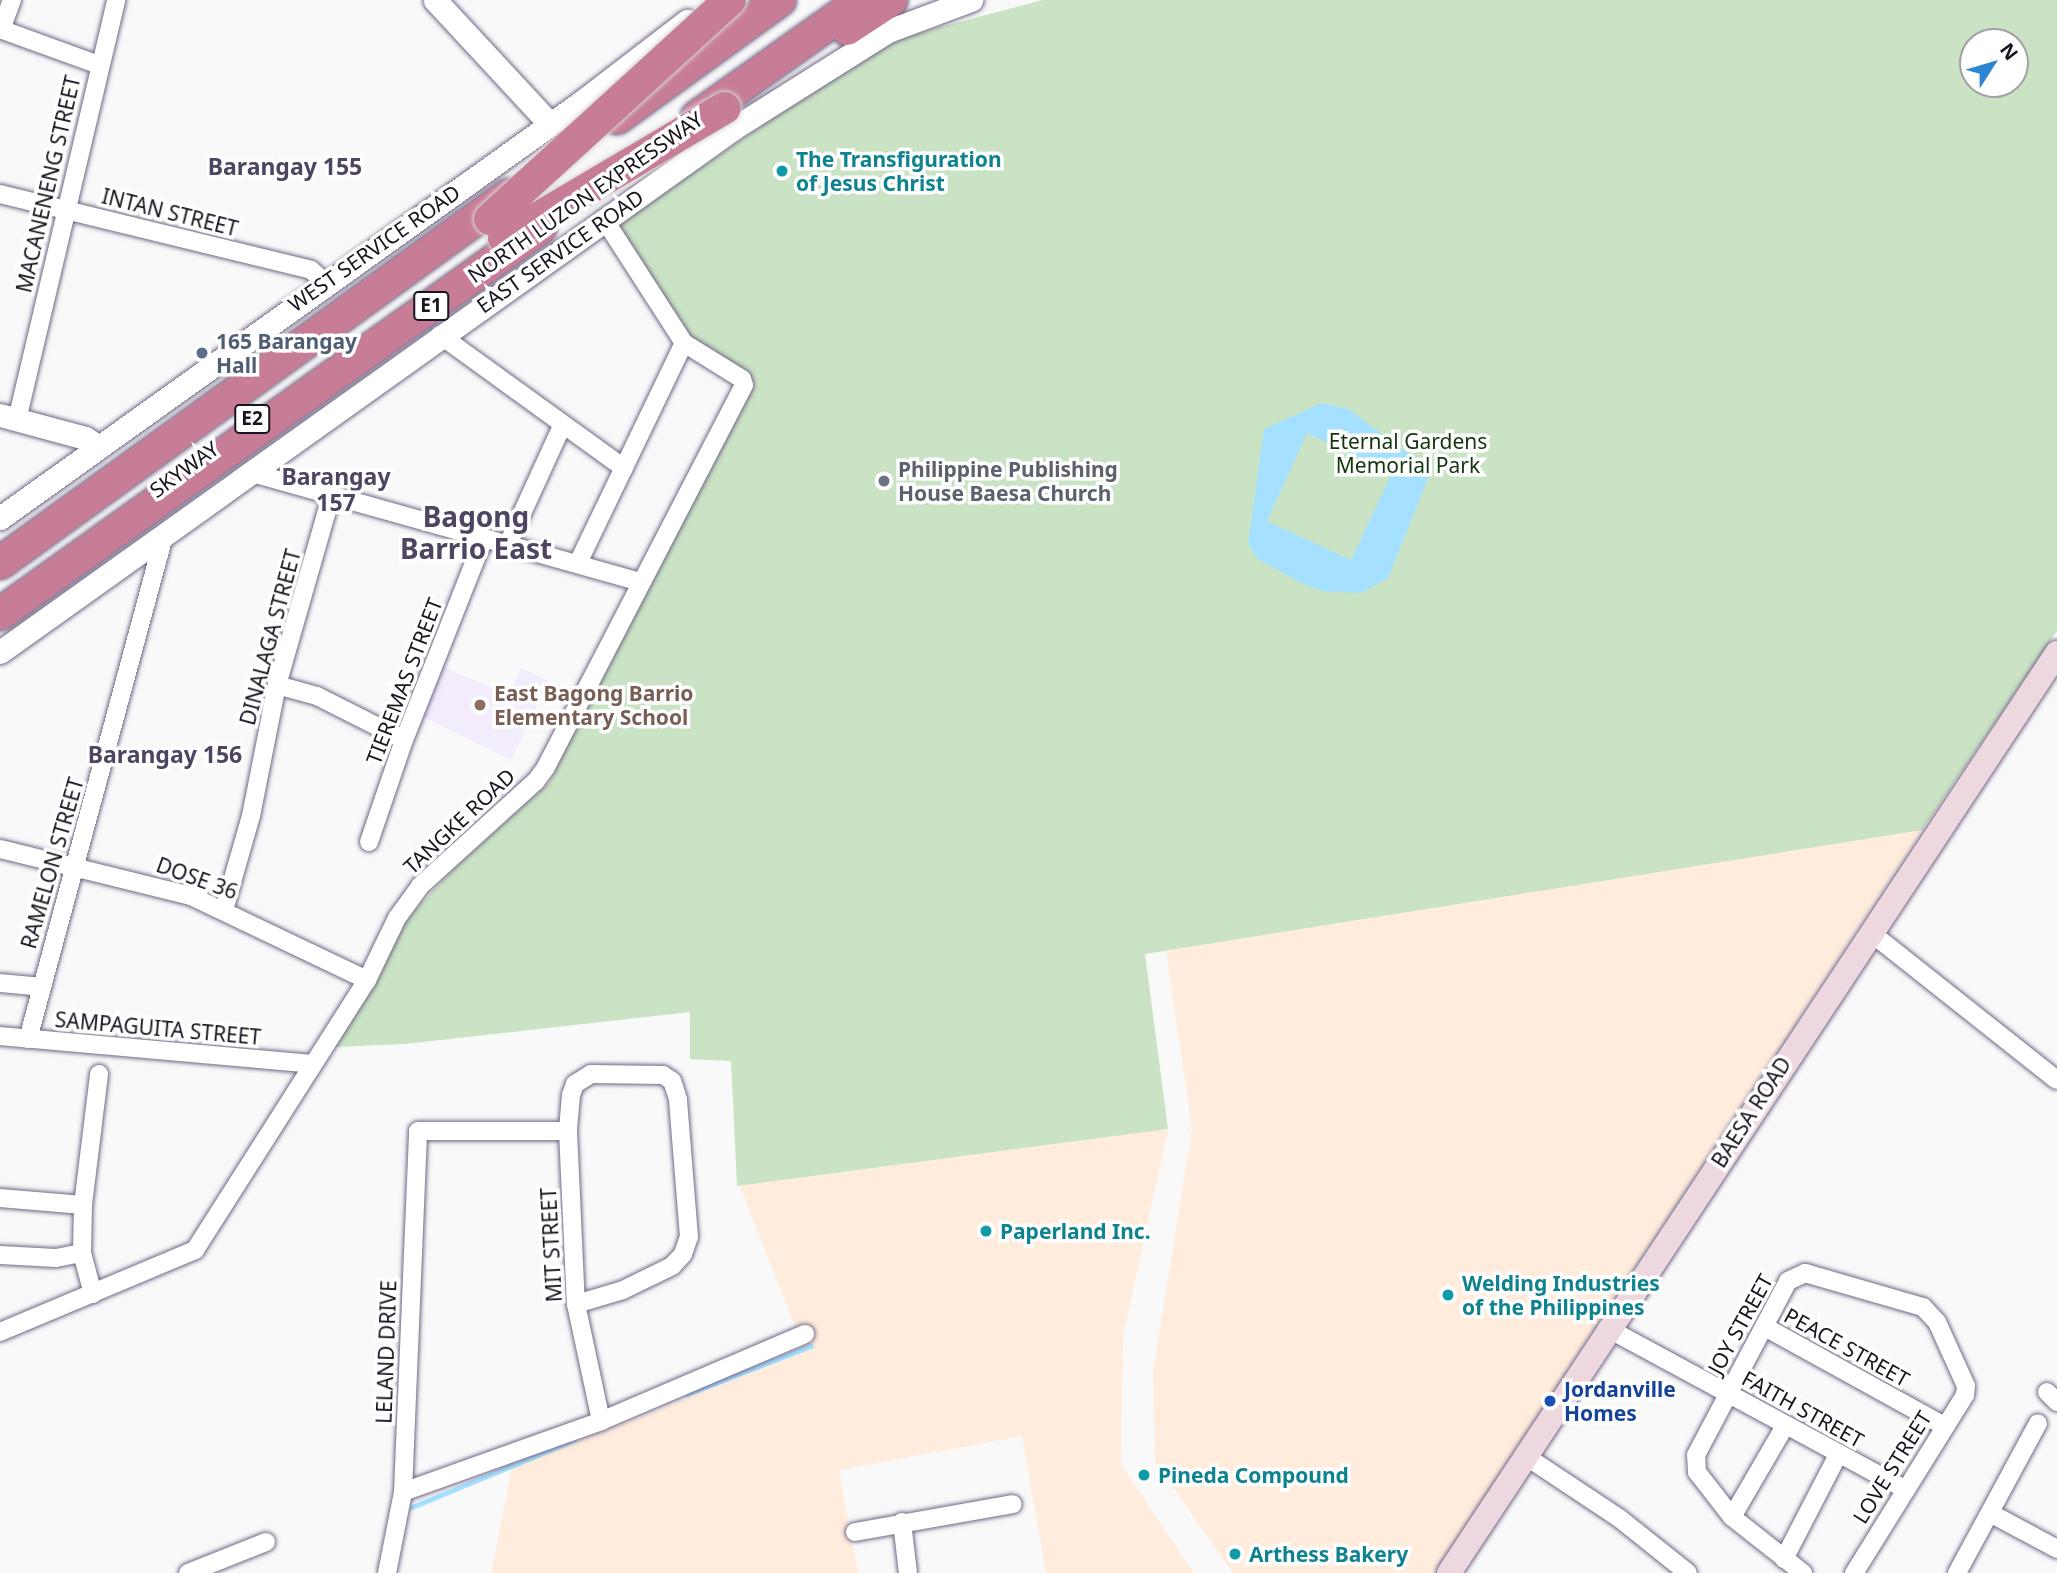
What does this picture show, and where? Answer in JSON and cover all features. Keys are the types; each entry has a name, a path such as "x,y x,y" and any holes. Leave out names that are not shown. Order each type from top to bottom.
{"highway":[{"path":"497,228 730,0"},
{"name":"NORTH LUZON EXPRESSWAY","path":"0,563 780,0"},
{"name":"NORTH LUZON EXPRESSWAY","path":"0,614 862,0"},
{"path":"497,228 725,108 891,0"},
{"name":"SKYWAY","path":"0,572 497,228"},
{"name":"SKYWAY","path":"0,602 497,228"}],"main road":[{"name":"BAESA ROAD","path":"1449,1573 1607,1328 2057,653"}],"street":[{"path":"12,0 1,29 99,65"},
{"name":"MACANENENG STREET","path":"9,417 116,0"},
{"path":"435,0 550,124"},
{"name":"WEST SERVICE ROAD","path":"0,518 550,124 712,0"},
{"name":"EAST SERVICE ROAD","path":"0,652 440,335 734,128 888,31 971,0"},
{"name":"INTAN STREET","path":"0,194 311,270 326,282"},
{"path":"578,563 684,343 604,219"},
{"path":"440,335 562,426 624,468"},
{"name":"TANGKE ROAD","path":"0,1332 169,1264 195,1250 367,981 397,918 420,886 540,776 744,385 743,379 684,343"},
{"path":"9,417 85,438 98,446"},
{"path":"508,544 562,426"},
{"path":"249,472 641,582"},
{"name":"DINALAGA STREET","path":"224,910 251,816 277,685 331,497"},
{"name":"RAMELON STREET","path":"28,1039 164,536"},
{"name":"TIEREMAS STREET","path":"369,842 404,740 484,538"},
{"path":"277,685 317,696 404,740"},
{"name":"DOSE 36","path":"0,849 160,886 224,910 367,981"},
{"path":"1870,932 2057,1080"},
{"path":"0,983 42,987"},
{"name":"SAMPAGUITA STREET","path":"0,1036 312,1064"},
{"path":"93,1294 82,1253 83,1205 99,1074"},
{"name":"MIT STREET","path":"576,1304 623,1290 672,1266 684,1254 689,1237 678,1099 672,1081 663,1075 591,1074 575,1084 568,1131 576,1304 601,1421"},
{"name":"LELAND DRIVE","path":"387,1573 403,1492 418,1131 568,1131"},
{"path":"0,1198 83,1205"},
{"path":"0,1255 56,1258 82,1253"},
{"name":"JOY STREET","path":"1803,1573 1732,1517 1701,1478 1696,1464 1699,1447 1765,1328 1788,1280 1797,1274 1912,1302 1937,1322 1966,1385"},
{"name":"FAITH STREET","path":"1607,1328 1903,1488"},
{"name":"PEACE STREET","path":"1765,1328 1944,1426"},
{"path":"403,1492 601,1421 805,1334"},
{"name":"LOVE STREET","path":"1854,1573 1903,1488 1965,1395 1966,1385"},
{"path":"1957,1573 2038,1423"},
{"path":"1732,1517 1785,1426"},
{"path":"1524,1455 1619,1518 1688,1573"},
{"path":"1784,1559 1839,1455"},
{"path":"855,1532 1013,1504"},
{"path":"1990,1513 2057,1549"},
{"path":"902,1522 908,1573"},
{"path":"188,1573 266,1542"}],"shaded area":[{"name":"East Bagong Barrio Elementary School","path":"439,665 508,695 521,668 549,681 511,760 419,715"},
{"name":"Welding Industries of the Philippines","path":"1922,830 1434,1573 1233,1573 1155,1462 1153,1372 1192,1129 1166,951"},
{"path":"1168,1129 1123,1337 1121,1465 1194,1573 1046,1573 1022,1436 839,1470 858,1573 491,1573 512,1468 805,1352 740,1186"}],"green space":[{"name":"Eternal Gardens Memorial Park","path":"1043,0 2057,0 2057,631 1922,830 1145,954 1168,1129 737,1186 731,1061 690,1059 690,1012 405,1044 335,1047 407,919 449,873 550,782 645,582 751,382 699,348 616,225 887,41"}],"water":[{"path":"1322,403 1349,409 1431,471 1388,578 1361,593 1322,591 1303,584 1258,559 1248,544 1264,429","holes":["1307,433 1392,473 1351,560 1267,521"]}],"waterway":[{"path":"687,1394 811,1346"},
{"path":"412,1507 574,1440"}],"place":[{"name":"The Transfiguration of Jesus Christ","path":"782,171"},
{"name":"165 Barangay Hall","path":"202,353"},
{"name":"Philippine Publishing House Baesa Church","path":"884,481"},
{"name":"East Bagong Barrio Elementary School","path":"480,705"},
{"name":"Paperland Inc.","path":"986,1231"},
{"name":"Welding Industries of the Philippines","path":"1448,1295"},
{"name":"Jordanville Homes","path":"1550,1401"},
{"name":"Pineda Compound","path":"1144,1475"},
{"name":"Arthess Bakery","path":"1235,1554"}],"district":[{"name":"Barangay 155","path":"285,166"},
{"name":"Barangay 157","path":"336,489"},
{"name":"Bagong Barrio East","path":"476,532"},
{"name":"Barangay 156","path":"165,754"}]}
